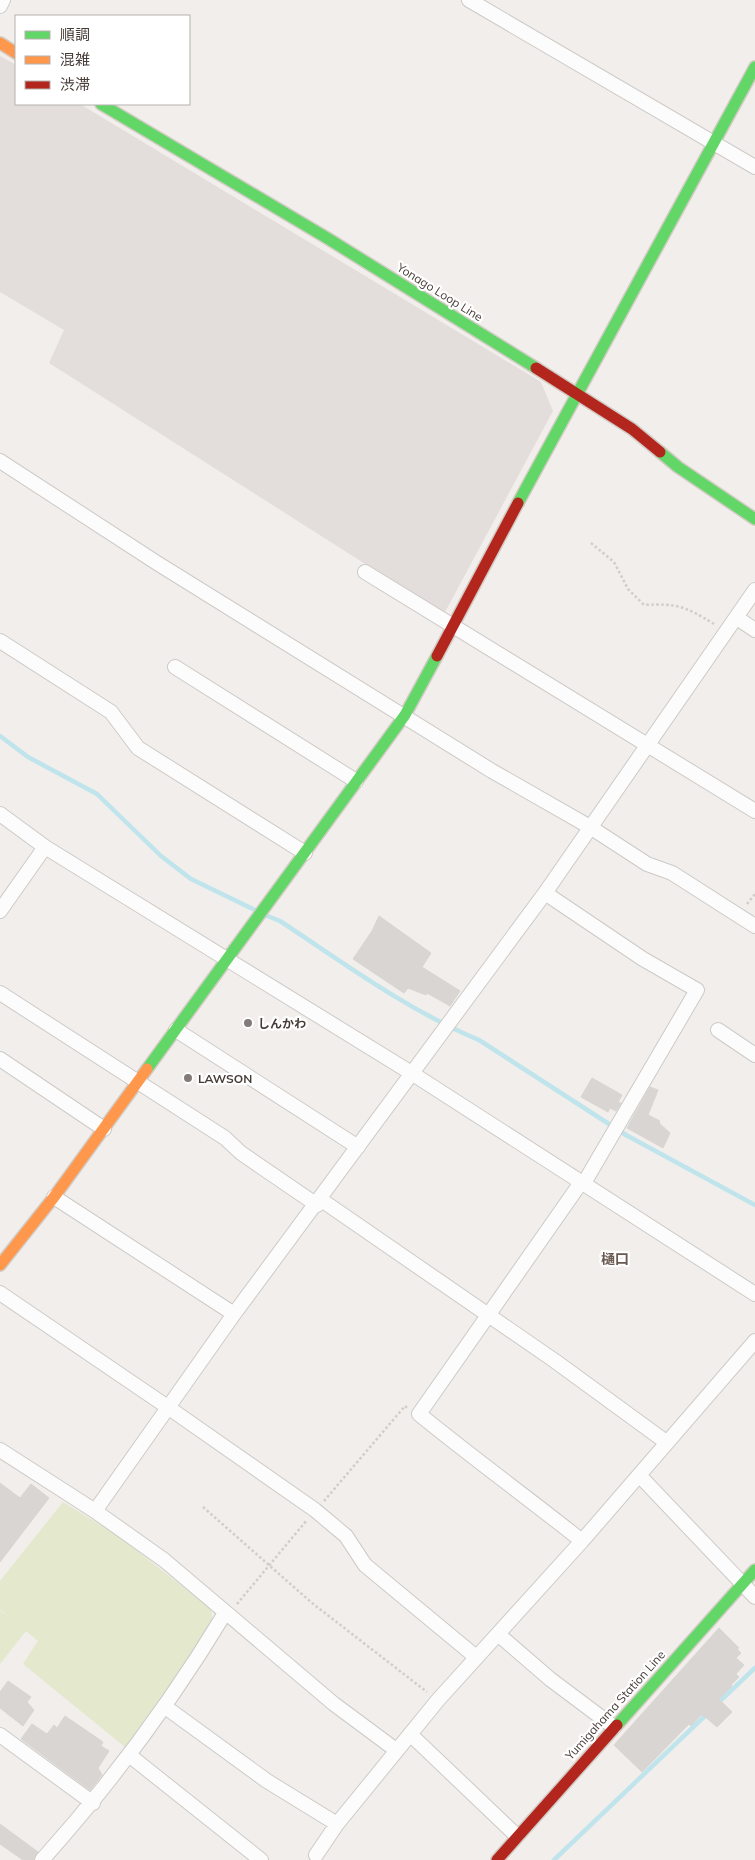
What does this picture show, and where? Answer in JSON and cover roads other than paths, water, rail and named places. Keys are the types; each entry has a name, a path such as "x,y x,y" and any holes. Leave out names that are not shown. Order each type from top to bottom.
{"street":[{"path":"0,6 3,0"},
{"path":"469,0 755,167"},
{"path":"0,43 15,52"},
{"path":"0,1265 104,1129 405,715 454,627 534,471 578,394 755,67"},
{"name":"Yonago Loop Line","path":"103,105 327,238 578,394 632,429 678,466 755,518"},
{"path":"0,461 156,563 405,715 492,771 590,827 647,864 672,873 755,926"},
{"path":"365,572 648,743 755,811"},
{"path":"95,1511 234,1314 545,893 755,590"},
{"path":"737,618 755,630"},
{"path":"0,641 111,712 138,748 304,853"},
{"path":"175,667 356,781"},
{"path":"0,814 45,847 226,961 413,1074 755,1294"},
{"path":"0,911 45,847"},
{"path":"545,893 643,959 697,990 583,1182 420,1414 500,1480 522,1494 582,1541"},
{"path":"0,994 224,1138 241,1153 489,1315 666,1442"},
{"path":"176,1030 358,1147"},
{"path":"718,1030 755,1055"},
{"path":"0,1059 104,1129"},
{"path":"54,1196 234,1314"},
{"path":"0,1294 169,1408 323,1517 346,1536 365,1565 476,1657"},
{"path":"316,1855 337,1824 438,1700 582,1541 666,1442 753,1348"},
{"path":"0,1450 95,1511 164,1560 334,1704 396,1750"},
{"path":"639,1475 755,1597"},
{"name":"Yumigahama Station Line","path":"497,1860 755,1570"},
{"path":"42,1860 93,1803 129,1755 164,1706 225,1613"},
{"path":"498,1634 550,1679 614,1727"},
{"path":"164,1706 267,1781 337,1824"},
{"path":"410,1734 517,1836"},
{"path":"0,1735 93,1803"},
{"path":"129,1755 261,1860"}],"waterway":[{"path":"0,736 28,757 97,794 161,856 191,879 257,911"},
{"path":"265,915 280,921 401,1000 452,1028 479,1040 626,1135 755,1205"},
{"path":"718,1703 755,1668"},
{"path":"554,1860 709,1712"}],"place":[{"name":"しんかわ","path":"248,1023"},
{"name":"LAWSON","path":"188,1078"}],"district":[{"name":"樋口","path":"615,1259"}]}
